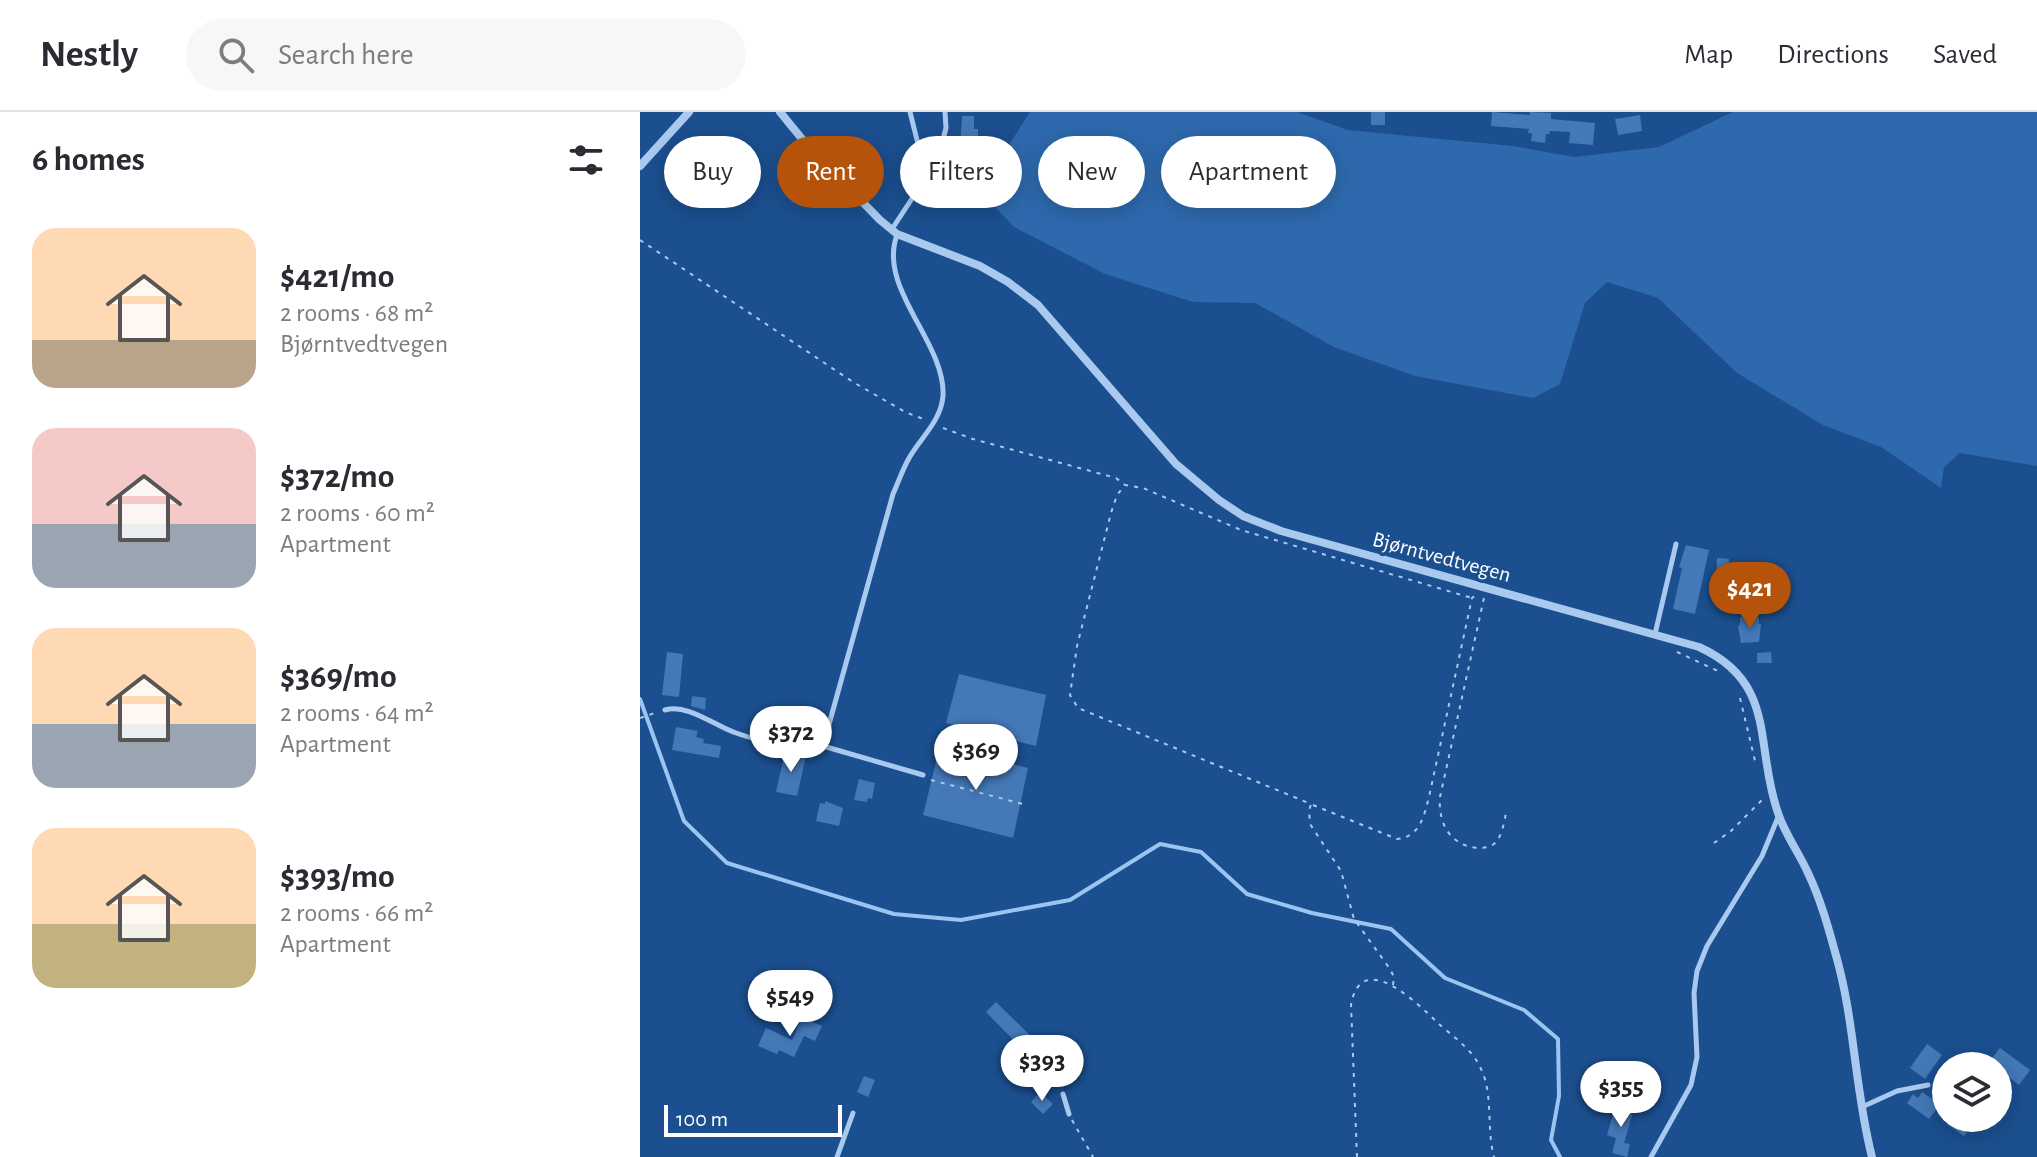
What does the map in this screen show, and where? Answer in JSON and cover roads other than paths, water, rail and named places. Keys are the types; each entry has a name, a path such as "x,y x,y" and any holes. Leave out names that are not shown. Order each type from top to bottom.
{"street":[{"path":"640,166 689,112"},
{"name":"Bjørntvedtvegen","path":"780,112 807,145 894,232 980,266 1038,305 1176,464 1243,516 1281,531 1655,634 1714,653 1730,664 1757,706 1779,815 1819,898 1834,949 1846,997 1861,1107 1872,1157"}],"lane":[{"path":"910,112 916,136"},
{"path":"944,136 945,112"},
{"path":"823,746 893,494 907,460 934,423 940,409 942,388 936,364 895,271 894,232 907,208"},
{"path":"1655,634 1676,544"},
{"path":"665,710 676,708 764,742 799,748 823,746 923,775"},
{"path":"1651,1157 1691,1085 1697,1057 1694,993 1697,971 1707,946 1756,866 1779,815"},
{"path":"1861,1107 1897,1091 1928,1085"},
{"path":"1063,1094 1069,1114"},
{"path":"837,1157 853,1113"}],"waterway":[{"path":"640,699 684,821 727,863 894,914 961,920 1070,900 1160,844 1201,852 1247,894 1312,913 1391,929 1445,978 1524,1010 1558,1039 1559,1096 1551,1140 1560,1157"}]}
